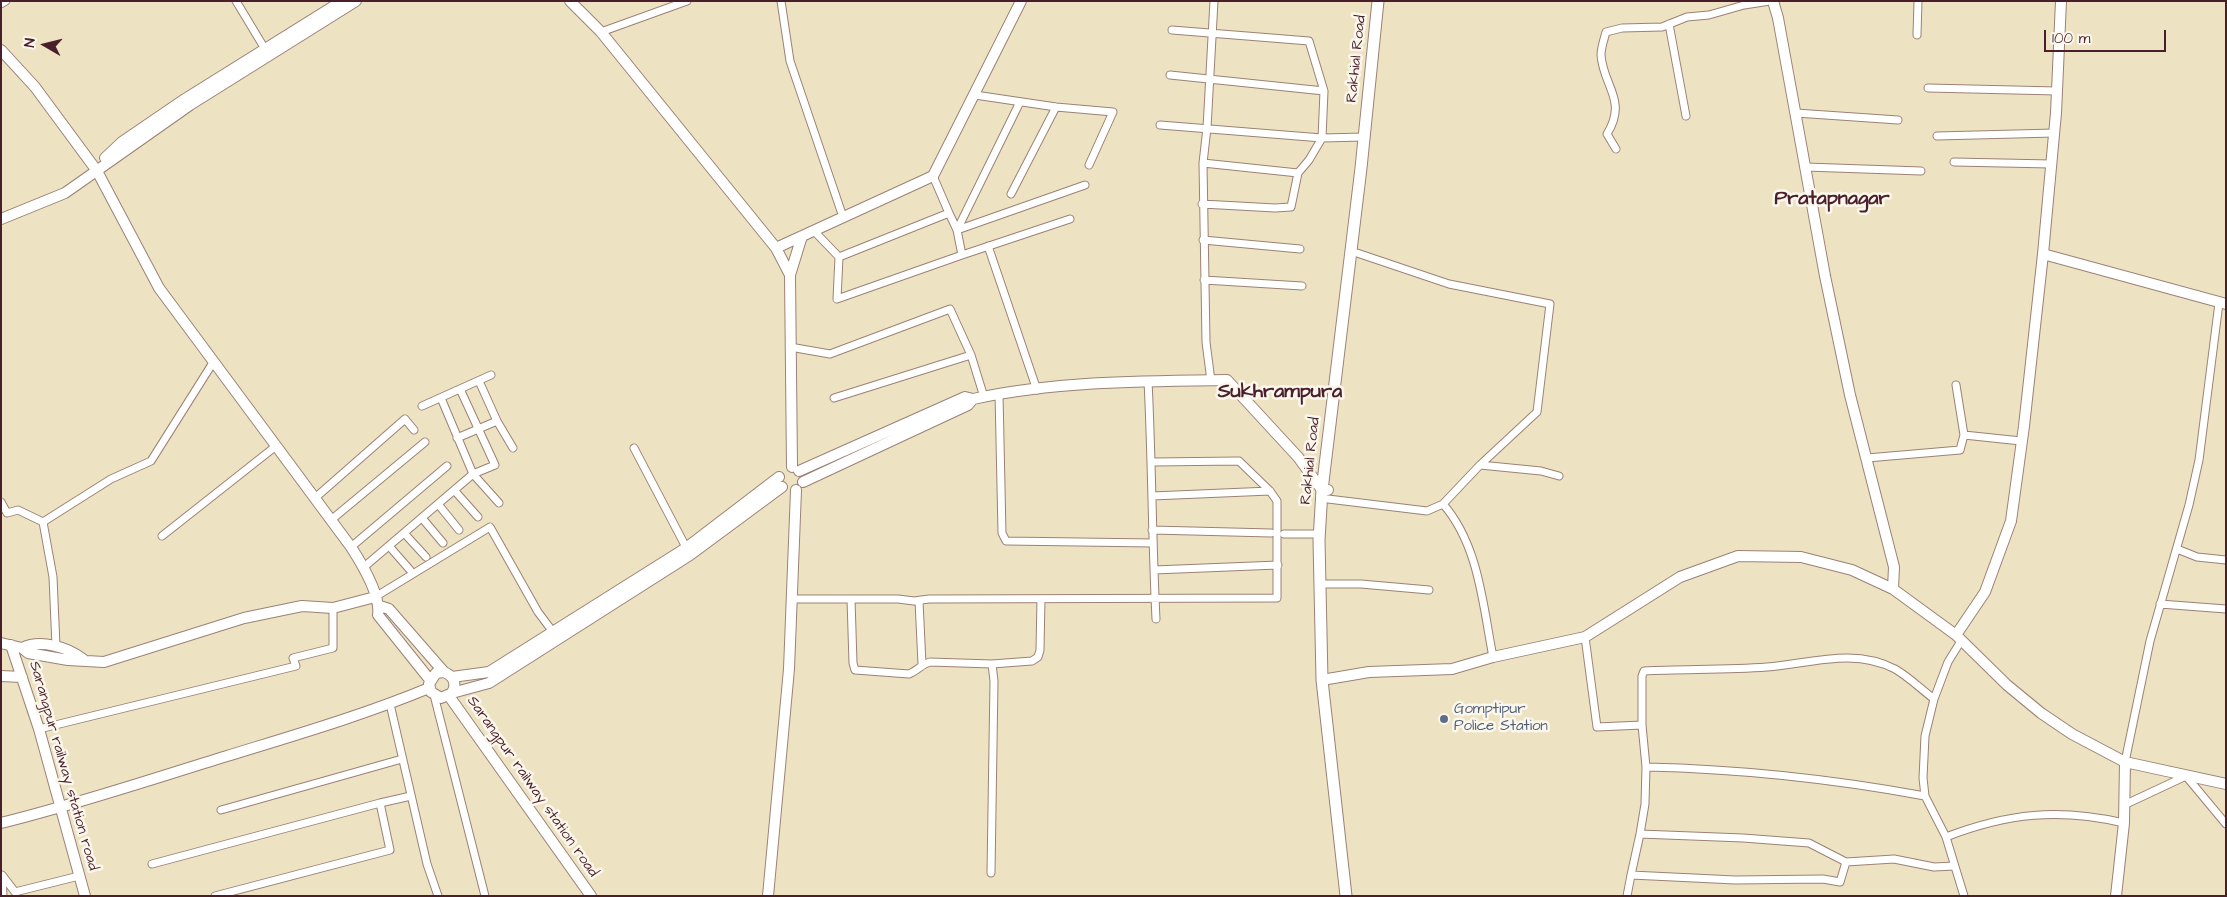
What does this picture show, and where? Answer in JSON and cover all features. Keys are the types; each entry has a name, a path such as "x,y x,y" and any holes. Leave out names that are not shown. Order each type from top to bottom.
{"main road":[{"name":"Rakhial Road","path":"1352,896 1325,680 1326,493 1378,1"},
{"name":"Rakhial Road","path":"1346,896 1325,680 1319,534 1357,253 1385,1"}],"street":[{"path":"1,4 6,1"},
{"path":"236,1 265,49"},
{"path":"1,213 59,191 96,170 122,142 186,99 342,1"},
{"path":"1,219 65,193 190,105 356,1"},
{"path":"570,1 602,32 776,248 790,275"},
{"path":"602,32 687,1"},
{"path":"781,1 790,61 843,217"},
{"path":"776,248 933,176 1021,1"},
{"path":"1211,380 1206,342 1202,204 1214,1"},
{"path":"1616,149 1607,134 1613,124 1616,106 1601,55 1606,32 1622,28 1647,28 1669,24 1687,17 1709,15 1744,5 1772,1 1796,113 1825,276 1850,395 1894,567 1893,589"},
{"path":"1918,1 1918,35"},
{"path":"1964,896 1946,837 1925,796 1923,778 1925,736 1934,700 1948,662 1984,592 2011,520 2024,426 2052,164 2061,1"},
{"path":"1669,24 1686,116"},
{"path":"1172,30 1308,41 1324,91 1322,138 1310,160 1298,173 1294,201 1289,208 1202,204"},
{"path":"1,50 35,87 96,170 160,288 351,547 364,568 377,601 378,616 431,688 441,698 489,683 688,552 782,487"},
{"path":"1170,75 1324,91"},
{"path":"1928,88 2057,92"},
{"path":"975,94 1056,107 1113,112 1090,165"},
{"path":"957,230 1020,102"},
{"path":"1010,194 1056,107"},
{"path":"1796,113 1898,120"},
{"path":"1160,125 1322,138 1364,137"},
{"path":"1937,136 2054,133"},
{"path":"1954,162 2052,164"},
{"path":"1203,163 1298,173"},
{"path":"1806,167 1921,171"},
{"path":"933,176 957,230 962,255"},
{"path":"957,230 1085,185"},
{"path":"839,257 949,213"},
{"path":"814,231 839,257 837,299 1070,218"},
{"path":"768,896 789,669 799,486 796,469 790,347 790,275 802,236"},
{"path":"1203,240 1300,249"},
{"path":"988,246 1037,390"},
{"path":"485,896 431,688 436,674 488,672 688,552 780,477 784,470 796,469 965,397 973,399 998,394 1148,381 1227,380 1298,457 1326,493 1427,511 1443,504 1537,412 1550,304 1449,284 1357,253"},
{"path":"2043,254 2146,280 2222,303 2199,460 2177,549 2148,650 2125,762 2124,824 2116,896"},
{"path":"1204,280 1302,286"},
{"path":"790,347 830,354 950,309 971,355 984,397"},
{"path":"834,398 971,355"},
{"path":"43,522 111,479 151,461 214,361"},
{"path":"422,406 491,375"},
{"path":"479,380 497,421 513,448"},
{"path":"1148,381 1156,619"},
{"path":"1867,458 1960,450 1964,435 1956,385"},
{"path":"364,568 473,474 495,465 460,389"},
{"path":"998,394 1002,534 1006,540 1153,543"},
{"path":"441,398 473,474 499,503"},
{"path":"780,477 782,487 788,491 968,405 973,399"},
{"path":"315,498 405,419 414,430"},
{"path":"457,438 497,421"},
{"path":"1964,435 2021,441"},
{"path":"331,520 425,442"},
{"path":"162,536 276,446"},
{"path":"634,448 688,552"},
{"path":"793,599 919,601 1277,598 1277,501 1270,491 1239,461 1152,462"},
{"path":"351,547 447,466"},
{"path":"1480,466 1541,470 1559,476"},
{"path":"454,490 478,517"},
{"path":"1152,496 1270,491"},
{"path":"1,502 7,513 18,510 43,522"},
{"path":"438,504 459,530"},
{"path":"1443,504 1457,520 1476,569 1493,657"},
{"path":"422,518 444,543"},
{"path":"43,522 53,577 56,646"},
{"path":"6,644 22,648 28,653 68,660 83,659 104,662 244,618 302,606 333,608 377,601 490,527 538,612 553,632"},
{"path":"1152,530 1271,533"},
{"path":"404,533 426,557"},
{"path":"1284,534 1319,534"},
{"path":"388,546 410,570"},
{"path":"2177,549 2197,557 2226,560"},
{"path":"1325,680 1368,672 1452,669 1493,657 1585,637 1680,577 1738,556 1801,556 1852,570 1893,589 1959,638 2007,685 2041,713 2072,734 2125,762 2226,784"},
{"path":"1154,570 1278,565"},
{"path":"1326,584 1361,584 1429,590"},
{"path":"851,599 853,663 855,670 909,674 915,672 922,664 930,662 992,664 1032,661 1038,657 1040,650 1041,599"},
{"path":"377,601 389,609 448,674 455,684 451,694"},
{"path":"919,601 922,664"},
{"path":"2160,604 2226,609"},
{"path":"39,729 296,666 293,658 333,648 333,608"},
{"path":"1585,637 1597,727 1642,725"},
{"name":"Sarangpur railway station road","path":"6,644 22,677 39,729 85,896"},
{"path":"22,648 30,644 56,646 72,651 83,659"},
{"path":"1627,896 1645,804 1646,767 1642,725 1642,676 1644,671 1768,667 1823,658 1848,658 1867,660 1894,669 1934,700"},
{"path":"991,873 994,681 992,664"},
{"path":"1,676 22,677"},
{"path":"1,823 61,808 390,704 431,688"},
{"name":"Sarangpur railway station road","path":"451,694 591,896"},
{"path":"390,704 427,864 438,896"},
{"path":"221,810 402,759"},
{"path":"1646,767 1756,771 1925,796"},
{"path":"2124,805 2186,776"},
{"path":"2186,776 2226,824"},
{"path":"152,864 411,796"},
{"path":"215,896 390,850 380,803"},
{"path":"1946,837 2006,818 2036,814 2095,817 2124,824"},
{"path":"1640,834 1743,838 1808,843 1846,862 1894,859 1934,867 1954,866"},
{"path":"1631,875 1735,880 1822,879 1840,882 1846,862"},
{"path":"2,875 15,892 79,876"},
{"path":"2,875 3,896"}],"place":[{"name":"Gomptipur Police Station","path":"1444,719"}],"district":[{"name":"Pratapnagar","path":"1832,200"},
{"name":"Sukhrampura","path":"1280,393"}]}
